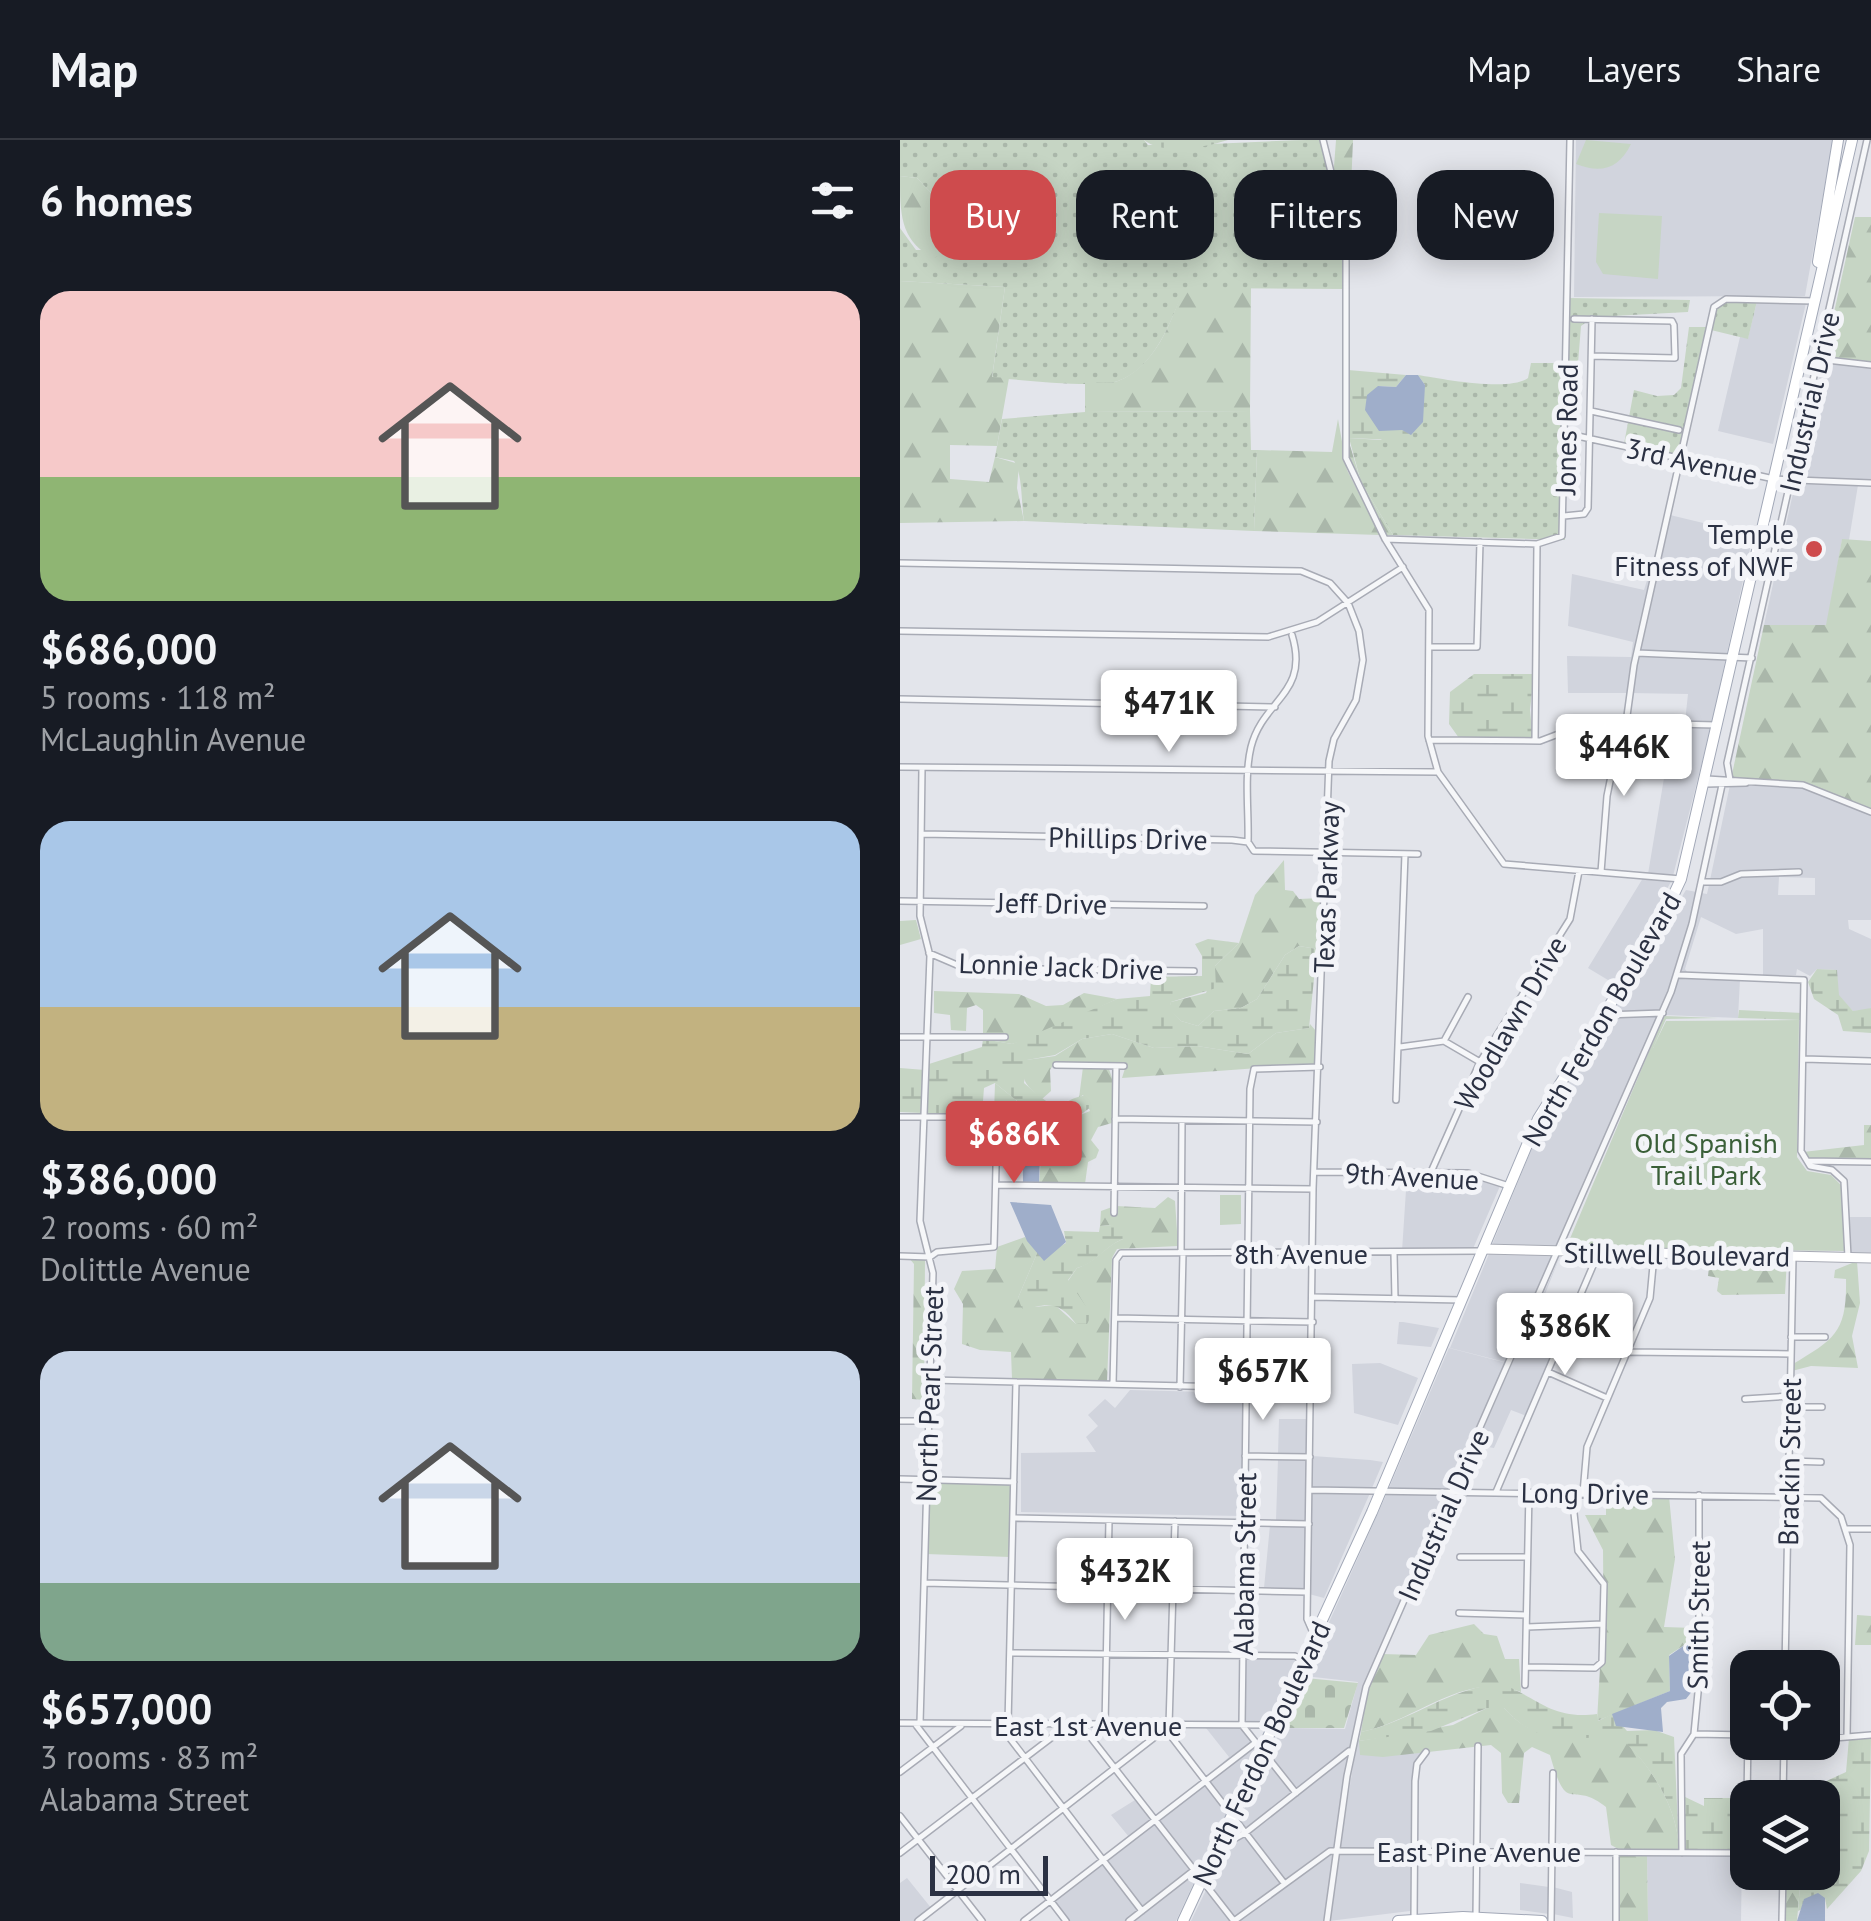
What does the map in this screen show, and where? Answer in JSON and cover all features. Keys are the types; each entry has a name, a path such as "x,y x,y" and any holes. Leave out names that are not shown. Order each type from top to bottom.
{"main road":[{"name":"North Ferdon Boulevard","path":"1183,1921 1234,1816 1260,1746 1276,1725 1382,1490 1538,1120 1656,930 1681,879 1707,781 1852,140"},
{"name":"North Ferdon Boulevard","path":"1814,301 1837,145"},
{"path":"1398,1921 1542,1921"}],"street":[{"path":"1323,140 1346,232 1346,458 1384,539 1429,610 1429,740 1438,772 1502,863 1681,879"},
{"name":"Jones Road","path":"1537,544 1559,540 1564,516 1570,140"},
{"name":"Industrial Drive","path":"1730,780 1728,762 1867,140"},
{"path":"1837,145 1848,154"},
{"path":"1601,872 1607,796 1716,304 1726,299 1814,301"},
{"path":"1574,318 1672,321 1676,332 1674,358 1592,356"},
{"path":"1564,516 1584,514 1588,508 1592,320"},
{"path":"1818,360 1871,364"},
{"path":"1591,412 1680,430"},
{"name":"3rd Avenue","path":"1573,435 1774,479 1871,483"},
{"path":"1384,539 1537,544 1535,742"},
{"path":"1431,648 1476,647 1480,541"},
{"path":"900,563 1301,570 1330,582 1348,603"},
{"path":"900,631 1244,638 1292,634 1403,567"},
{"name":"Texas Parkway","path":"1316,1637 1307,1623 1313,1189 1331,747 1356,700 1362,676 1359,632 1348,603"},
{"path":"1248,842 1253,742 1296,674 1297,652 1292,634"},
{"path":"1637,654 1752,658"},
{"path":"900,699 1275,707"},
{"path":"1429,740 1535,742 1556,738 1583,723 1719,725"},
{"path":"900,768 1250,774 1438,772"},
{"name":"North Pearl Street","path":"918,1724 930,1421 930,1257 920,1228 930,953 920,902 922,768"},
{"path":"1707,781 1746,783"},
{"path":"1707,781 1803,785 1871,812"},
{"name":"Industrial Drive","path":"1327,1921 1352,1749 1366,1687 1663,1014 1678,975 1702,882 1722,784"},
{"name":"Phillips Drive","path":"921,834 1248,842 1254,851 1328,852"},
{"path":"1328,852 1418,854"},
{"path":"1396,1100 1405,854"},
{"name":"Woodlawn Drive","path":"1431,1172 1480,1062 1570,920 1579,871"},
{"path":"1702,882 1722,882 1752,873 1799,872"},
{"name":"Jeff Drive","path":"900,901 1204,906"},
{"name":"Lonnie Jack Drive","path":"930,953 964,968 1194,971"},
{"path":"1678,975 1804,980 1801,1152 1805,1161 1832,1170 1844,1181 1848,1258"},
{"path":"1444,1042 1468,997"},
{"path":"1602,1015 1663,1014"},
{"path":"900,1037 1005,1036"},
{"path":"1398,1044 1405,1048 1444,1042 1480,1062"},
{"path":"1803,1059 1871,1061"},
{"path":"1056,1065 1120,1066 1114,1214"},
{"name":"Alabama Street","path":"1242,1725 1252,1070 1320,1067"},
{"path":"900,1116 995,1120 996,1185 993,1248 937,1252 930,1257 900,1256"},
{"path":"1115,1119 1317,1122"},
{"path":"1180,1387 1182,1120"},
{"path":"1805,1161 1871,1162"},
{"name":"9th Avenue","path":"1315,1172 1473,1174 1509,1186"},
{"path":"996,1185 1313,1189"},
{"name":"Stillwell Boulevard","path":"1483,1249 1871,1258"},
{"name":"8th Avenue","path":"1114,1318 1118,1255 1473,1253 1483,1249"},
{"path":"1394,1253 1395,1298"},
{"path":"1496,1492 1598,1254"},
{"path":"1583,1493 1587,1447 1650,1298 1654,1255"},
{"name":"Brackin Street","path":"1785,1650 1793,1257"},
{"path":"1313,1298 1461,1300"},
{"path":"1113,1384 1114,1318 1313,1322"},
{"path":"1791,1337 1826,1337"},
{"path":"1627,1352 1791,1354"},
{"path":"1548,1372 1607,1398"},
{"path":"930,1380 1312,1389"},
{"path":"1008,1724 1016,1382"},
{"path":"1745,1398 1790,1396"},
{"path":"1790,1407 1822,1407"},
{"path":"900,1421 930,1421"},
{"path":"1245,1456 1310,1457"},
{"path":"1788,1461 1821,1462"},
{"path":"900,1479 1014,1482"},
{"name":"Long Drive","path":"1310,1490 1788,1496 1826,1500 1846,1529"},
{"path":"1525,1686 1528,1492"},
{"path":"1526,1667 1597,1667 1602,1660 1604,1584 1578,1551 1572,1493"},
{"name":"Smith Street","path":"1682,1853 1681,1752 1694,1734 1699,1682 1699,1494"},
{"path":"1013,1518 1308,1524"},
{"path":"1105,1726 1109,1520"},
{"path":"1175,1521 1174,1656 1168,1728 1284,1883"},
{"path":"1848,1735 1851,1554 1846,1529 1871,1529"},
{"path":"1460,1557 1527,1558"},
{"path":"924,1582 1307,1592"},
{"path":"1460,1614 1526,1615"},
{"path":"1526,1627 1603,1624"},
{"path":"1010,1653 1295,1656 1305,1662"},
{"name":"East 1st Avenue","path":"900,1723 1168,1728 1276,1725"},
{"path":"918,1724 932,1748 1066,1921"},
{"path":"900,1772 964,1724"},
{"path":"998,1724 1142,1911"},
{"path":"900,1853 1068,1725"},
{"path":"1242,1725 1296,1793"},
{"path":"1081,1726 1234,1921"},
{"path":"918,1921 1168,1728"},
{"path":"1694,1734 1730,1735"},
{"path":"1840,1736 1871,1735"},
{"path":"1024,1921 1205,1781 1260,1746"},
{"path":"1476,1918 1478,1746"},
{"path":"1218,1846 1245,1832 1352,1749"},
{"path":"1414,1920 1417,1764 1426,1752"},
{"path":"1551,1921 1553,1774"},
{"path":"900,1816 982,1921"},
{"name":"East Pine Avenue","path":"1234,1921 1323,1854 1337,1850 1730,1853"},
{"path":"1616,1852 1616,1921"},
{"path":"1129,1921 1194,1871"},
{"path":"1782,1890 1782,1921"}],"shaded area":[{"path":"1576,140 1833,140 1805,296 1574,297"},
{"path":"1757,301 1806,303 1773,444 1718,431 1740,337 1748,338"},
{"path":"1823,363 1871,367 1871,481 1796,479"},
{"path":"1795,484 1858,485 1849,540 1842,540 1827,625 1764,625"},
{"path":"1670,515 1753,535 1727,653 1640,651"},
{"path":"1659,542 1627,693 1568,693 1567,656 1631,657 1633,642 1568,626 1572,574 1644,590"},
{"path":"1639,656 1726,657 1712,723 1685,722 1688,694 1631,693"},
{"path":"1654,726 1711,727 1673,876 1648,874 1664,778 1652,776"},
{"path":"1730,785 1803,788 1871,814 1871,920 1848,920 1849,929 1871,939 1871,1008 1853,1011 1838,995 1836,970 1817,969 1810,976 1797,969 1796,975 1763,975 1763,929 1736,934 1701,917 1685,969 1688,973 1681,973 1701,893 1707,894 1709,885 1742,876 1801,874 1800,870 1762,870 1710,880","holes":["1779,877 1815,878 1815,895 1778,895"]},
{"path":"1643,878 1672,880 1613,983 1588,968"},
{"path":"1686,890 1697,892 1682,954 1661,1011 1612,1012"},
{"path":"1679,977 1740,979 1738,1018 1665,1015"},
{"path":"1658,1016 1557,1249 1492,1245 1542,1124 1609,1017"},
{"path":"1407,1175 1468,1176 1500,1186 1472,1251 1402,1251"},
{"path":"1850,1217 1871,1217 1871,1256 1850,1255"},
{"path":"1491,1249 1556,1253 1505,1362 1450,1348"},
{"path":"1561,1254 1545,1294 1577,1295 1561,1333 1533,1322 1524,1345 1552,1357 1527,1416 1511,1410 1494,1448 1476,1445"},
{"path":"1399,1322 1439,1328 1431,1347 1397,1344"},
{"path":"1449,1348 1507,1363 1448,1489 1389,1488"},
{"path":"1380,1363 1418,1378 1398,1425 1354,1413 1352,1364"},
{"path":"1130,1390 1244,1393 1241,1516 1021,1512 1021,1453 1096,1452 1086,1437 1098,1426 1088,1415 1105,1399 1115,1408"},
{"path":"1279,1419 1309,1419 1308,1455 1278,1454"},
{"path":"1312,1456 1383,1462 1372,1488 1312,1488"},
{"path":"1278,1459 1308,1459 1307,1522 1276,1520"},
{"path":"1311,1492 1370,1493 1324,1598 1309,1594"},
{"path":"1387,1493 1446,1494 1364,1687 1350,1748 1296,1790 1270,1754 1282,1728 1345,1729 1358,1682 1305,1676"},
{"path":"1270,1525 1306,1526 1305,1590 1264,1588"},
{"path":"1245,1658 1297,1659 1268,1723 1244,1723"},
{"path":"1241,1727 1253,1742 1205,1778 1229,1757 1206,1728"},
{"path":"1359,1729 1359,1741 1409,1754 1423,1752 1415,1763 1412,1848 1340,1848"},
{"path":"1257,1746 1229,1808 1208,1781"},
{"path":"1349,1754 1336,1848 1322,1852 1284,1880 1248,1833"},
{"path":"1268,1759 1293,1793 1246,1830 1239,1820"},
{"path":"1205,1784 1227,1812 1198,1873 1157,1821"},
{"path":"1135,1800 1151,1820 1108,1854 1129,1837 1111,1815"},
{"path":"1154,1824 1190,1871 1142,1908 1106,1860"},
{"path":"1245,1836 1281,1883 1234,1918 1208,1886 1225,1849"},
{"path":"1335,1852 1325,1921 1238,1921 1328,1853"},
{"path":"1339,1852 1411,1853 1410,1911 1329,1921"},
{"path":"1647,1855 1730,1856 1730,1890 1741,1890 1741,1921 1648,1921"},
{"path":"1102,1863 1139,1910 1125,1921 1069,1921 1054,1901"},
{"path":"1193,1874 1196,1878 1176,1921 1132,1921"},
{"path":"907,1878 932,1909 915,1921 900,1921 900,1883"},
{"path":"1520,1883 1549,1887 1549,1914 1520,1910"},
{"path":"1553,1887 1572,1892 1573,1918 1553,1914"},
{"path":"1206,1890 1231,1921 1191,1921"}],"green space":[{"path":"900,140 1144,140 1148,145 1170,145 1321,140 1327,170 1234,170 1234,260 1337,260 1346,270 1346,289 1184,288 1152,355 1131,375 1107,383 1075,384 992,378 1005,287 900,281 900,228 916,250 930,250 930,260 1056,260 1056,170 930,170 930,192 917,178 900,176"},
{"path":"1144,140 1228,140 1173,149"},
{"path":"1336,140 1353,140 1352,170 1334,170"},
{"path":"1586,140 1631,144 1615,164 1593,169 1576,164"},
{"path":"900,176 917,178 930,192 930,255 908,235"},
{"path":"1599,213 1662,216 1658,279 1603,274 1596,262"},
{"path":"1855,217 1871,217 1871,362 1824,358"},
{"path":"1331,260 1345,260 1346,270 1334,268"},
{"path":"900,281 1005,287 992,377 1009,378 997,446 950,445 950,479 989,482 995,457 1019,464 1017,488 1024,521 900,523"},
{"path":"1183,288 1251,288 1250,411 1085,412 1085,382 1118,381 1142,365 1160,342"},
{"path":"1568,298 1690,300 1688,312 1593,317 1581,326 1577,376 1567,374 1565,540 1393,535 1361,482 1349,438 1381,440 1425,385 1418,375 1507,384 1528,378 1531,363 1566,363"},
{"path":"1726,301 1757,301 1748,339 1711,330 1716,308"},
{"path":"1689,327 1707,327 1679,456 1624,444 1634,390 1657,396 1674,395 1681,388"},
{"path":"1348,370 1406,375 1396,387 1378,386 1402,429 1411,435 1395,440 1349,438"},
{"path":"1250,411 1251,450 1257,450 1254,531 1024,521 1017,467 1014,461 995,457 1002,419 1085,412"},
{"path":"1338,419 1347,470 1380,535 1254,531 1257,450 1332,452"},
{"path":"1346,432 1361,482 1393,535 1385,535 1348,457"},
{"path":"1842,539 1871,541 1871,809 1804,783 1731,779 1764,625 1826,625"},
{"path":"1474,674 1534,674 1530,710 1533,739 1459,738 1449,724 1450,692"},
{"path":"1284,860 1285,890 1293,891 1299,899 1321,898 1317,949 1299,946 1285,955 1257,999 1241,1008 1214,1011 1198,1026 1181,1021 1169,1009 1171,1002 1206,993 1215,966 1239,943 1255,895"},
{"path":"916,920 921,939 900,945 900,921"},
{"path":"1208,939 1239,943 1215,966 1216,988 1171,1002 1170,1009 1181,1021 1198,1026 1214,1011 1241,1008 1257,999 1285,955 1299,946 1317,949 1309,1028 1276,1033 1248,1054 1197,1046 1154,1048 1112,1034 1082,1039 1055,1055 1027,1060 1024,1083 1049,1103 1061,1105 1094,1095 1098,1102 1062,1128 1039,1127 1034,1117 1022,1122 1028,1110 995,1083 984,1088 982,1114 926,1113 929,1064 982,1047 983,1039 1012,1044 1117,999 1150,996 1151,977 1202,976 1202,956 1195,944"},
{"path":"1817,969 1837,970 1839,995 1853,1011 1871,1008 1871,1033 1843,1031 1838,1015 1814,999 1808,982"},
{"path":"934,991 1019,994 1046,1006 1063,1005 1084,993 1117,999 1012,1044 983,1039 1006,1039 1007,1035 983,1034 983,1010 976,1005 967,1008 966,1031 951,1030 950,1015 934,1013"},
{"path":"1739,1010 1802,1013 1801,1020 1738,1018"},
{"name":"Old Spanish Trail Park","path":"1664,1016 1718,1018 1666,1019 1653,1048 1666,1021 1799,1020 1797,1157 1807,1171 1831,1175 1843,1187 1844,1251 1566,1248"},
{"path":"1310,1024 1316,1031 1315,1064 1122,1078 1126,1065 1121,1062 1055,1062 1050,1070 1051,1091 1042,1099 1024,1078 1026,1060 1055,1056 1082,1039 1112,1034 1154,1048 1197,1046 1248,1054 1276,1033 1309,1028"},
{"path":"1083,1067 1109,1069 1113,1081 1112,1123 1098,1127 1091,1140 1099,1150 1096,1158 1088,1162 1085,1184 1039,1183 1042,1146 1069,1150 1076,1143 1062,1128 1068,1120 1090,1111 1083,1095 1079,1098"},
{"path":"900,1068 925,1070 922,1113 900,1112"},
{"path":"995,1083 1016,1100 1016,1114 994,1113"},
{"path":"1864,1125 1871,1125 1871,1160 1806,1159 1803,1152 1864,1145"},
{"path":"1049,1129 1070,1134 1076,1144 1069,1151 1042,1146"},
{"path":"1220,1195 1241,1195 1241,1224 1220,1225"},
{"path":"1168,1197 1175,1201 1178,1246 1117,1249 1112,1258 1107,1382 1012,1379 1011,1352 980,1350 962,1344 963,1304 954,1289 962,1271 995,1269 997,1247 1025,1237 1038,1251 1018,1298 1034,1307 1055,1305 1076,1324 1068,1281 1077,1268 1123,1239 1112,1225 1100,1226 1101,1211 1112,1207 1116,1216 1116,1206 1155,1208"},
{"path":"1100,1226 1125,1229 1123,1239 1077,1268 1068,1280 1092,1315 1087,1324 1076,1324 1064,1311 1052,1306 1023,1311 1018,1298 1038,1251 1041,1257 1066,1243 1064,1231 1099,1232"},
{"path":"909,1258 925,1259 924,1400 912,1399 914,1264"},
{"path":"1710,1258 1787,1259 1785,1294 1722,1295 1717,1291 1719,1278 1708,1276"},
{"path":"1857,1261 1860,1303 1852,1336 1858,1368 1811,1366 1792,1371 1793,1364 1836,1332 1844,1311 1846,1279 1834,1278 1835,1270"},
{"path":"929,1482 1012,1484 1010,1557 926,1554"},
{"path":"1628,1496 1669,1496 1675,1559 1664,1627 1694,1628 1696,1646 1686,1644 1669,1655 1670,1691 1597,1721 1600,1668 1604,1661 1603,1550 1585,1515 1606,1515 1606,1504"},
{"path":"1857,1615 1871,1616 1871,1645 1855,1645"},
{"path":"1474,1624 1484,1634 1497,1636 1505,1659 1519,1659 1521,1692 1480,1687 1460,1692 1361,1732 1368,1688 1382,1654 1416,1655 1429,1635"},
{"path":"1305,1678 1358,1683 1344,1728 1283,1728"},
{"path":"1502,1684 1557,1711 1597,1714 1598,1721 1612,1714 1627,1731 1654,1730 1674,1737 1679,1851 1674,1819 1661,1788 1620,1737 1544,1735 1531,1730 1504,1708 1487,1708 1431,1731 1359,1741 1361,1732 1397,1721 1448,1697"},
{"path":"1487,1708 1504,1708 1530,1729 1558,1737 1620,1736 1661,1788 1674,1819 1679,1851 1620,1850 1611,1845 1606,1807 1594,1799 1566,1792 1550,1755 1532,1747 1524,1753 1519,1803 1508,1803 1502,1793 1501,1753 1491,1745 1383,1757 1360,1755 1359,1741 1453,1725"},
{"path":"1871,1737 1869,1851 1861,1871 1827,1909 1825,1898 1798,1911 1800,1890 1840,1890 1840,1780 1829,1780 1846,1772 1849,1738"},
{"path":"1683,1796 1704,1806 1704,1798 1730,1798 1730,1851 1684,1851"},
{"path":"1619,1854 1647,1855 1648,1921 1619,1921"},
{"path":"1785,1890 1800,1890 1797,1921 1784,1921"}],"water":[{"path":"1406,375 1418,375 1425,385 1423,422 1411,435 1402,430 1379,431 1365,410 1367,395 1378,386 1396,387"},
{"path":"1034,1117 1039,1127 1049,1132 1040,1154 1039,1183 1023,1183 1022,1122"},
{"path":"1010,1202 1051,1205 1066,1242 1044,1261 1027,1241"},
{"path":"1686,1644 1696,1646 1693,1690 1686,1699 1667,1702 1661,1708 1663,1732 1616,1726 1612,1714 1670,1691 1669,1656"},
{"path":"1818,1893 1825,1898 1825,1921 1797,1921 1804,1899"}],"place":[{"name":"Temple Fitness of NWF","path":"1814,549"}]}
